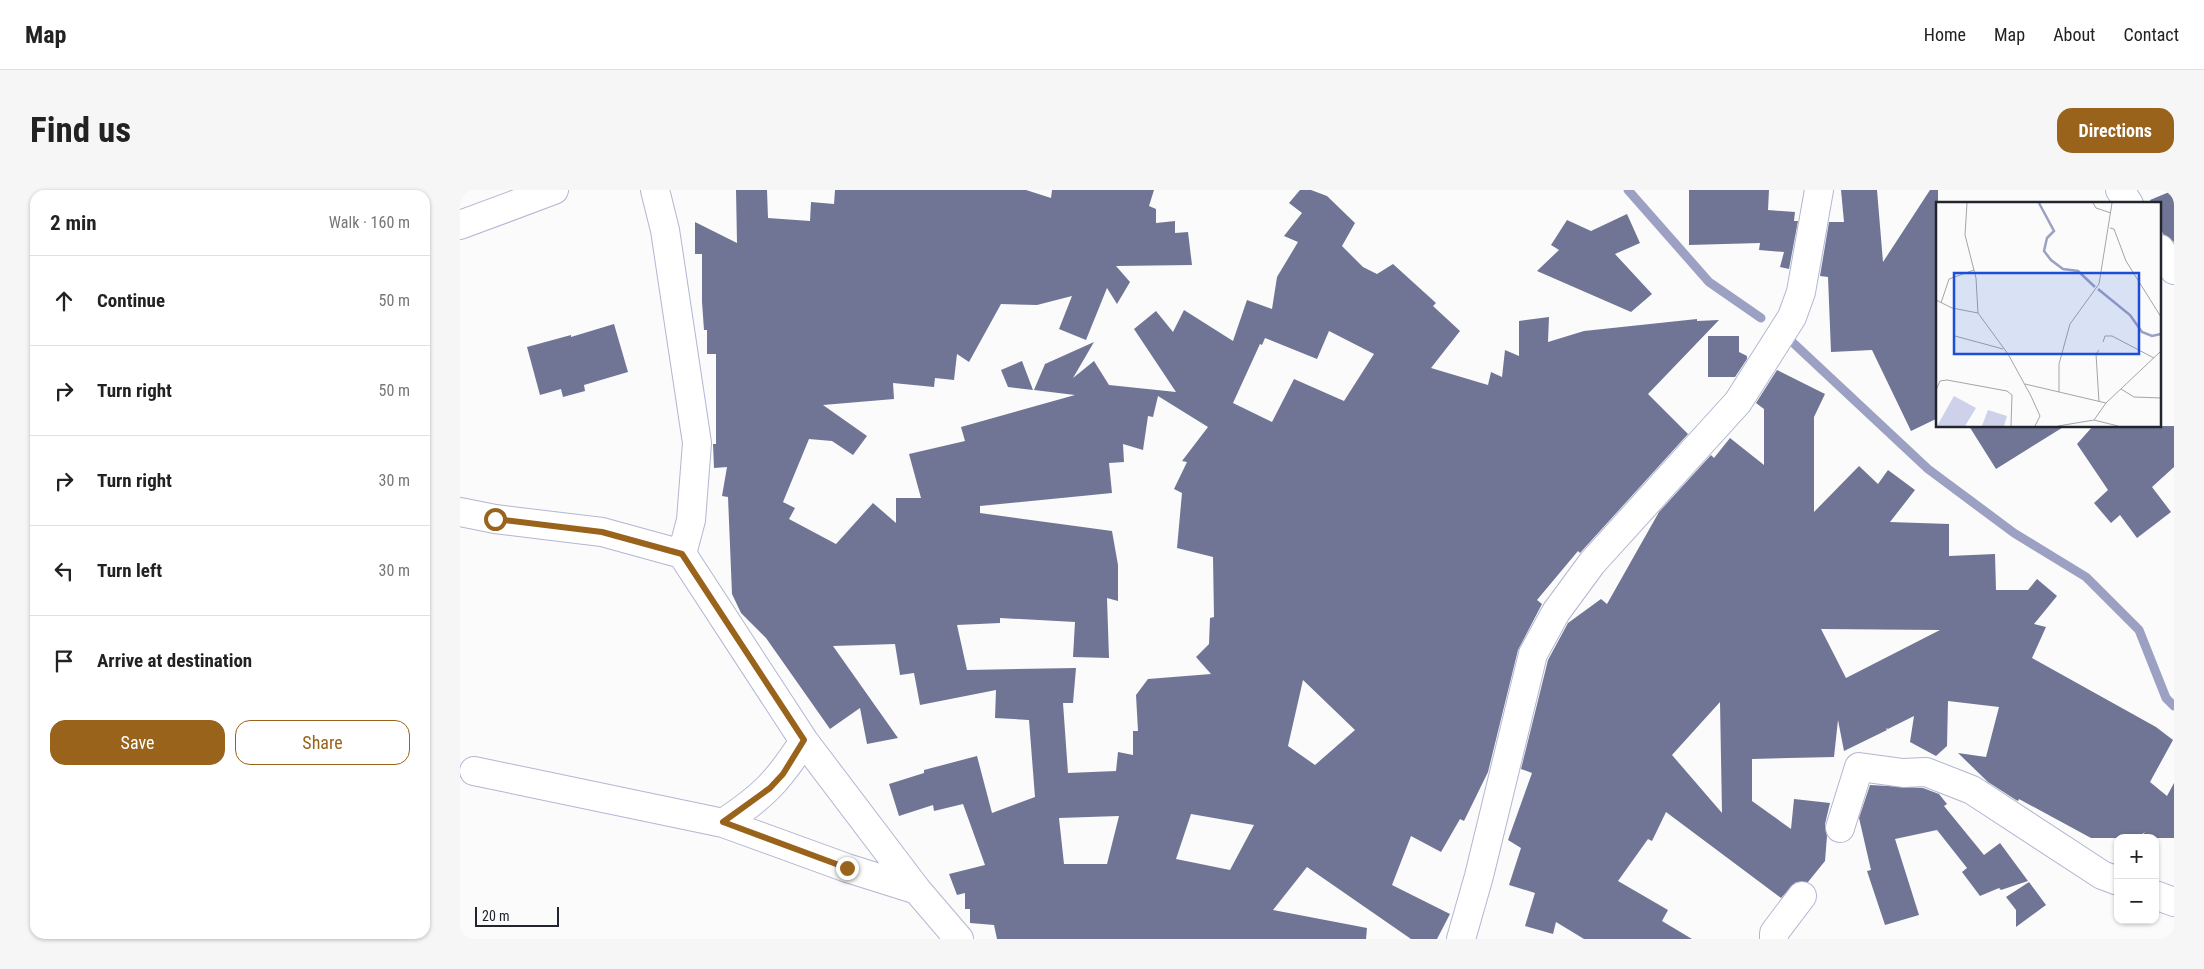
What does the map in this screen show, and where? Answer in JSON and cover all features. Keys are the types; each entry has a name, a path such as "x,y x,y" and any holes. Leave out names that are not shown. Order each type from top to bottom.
{"street":[{"path":"460,225 554,190"},
{"path":"655,190 665,230 697,443 691,520 682,554"},
{"path":"1461,939 1479,876 1533,654 1556,612 1592,563 1654,492 1738,402 1792,317 1801,292 1819,190"},
{"path":"2120,190 2127,202"},
{"path":"2162,252 2174,270"},
{"path":"460,512 495,519 602,532 682,554 804,740 917,890 959,939"},
{"path":"723,822 770,788 783,774 804,740"},
{"path":"1840,828 1859,767 1903,773 1926,772 1972,790 2102,875 2114,880"},
{"path":"474,771 723,822 847,868 917,890"},
{"path":"1774,939 1774,933 1802,896"},
{"path":"2159,896 2174,902"}],"building":[{"path":"736,190 767,190 768,218 810,221 811,202 834,204 835,190 1026,190 1051,198 1052,190 1154,190 1149,206 1156,209 1156,223 1175,221 1175,233 1188,232 1192,265 1116,266 1130,282 1117,304 1107,288 1086,340 1059,329 1072,296 1037,305 1001,304 969,362 957,354 954,380 935,378 934,387 893,383 894,399 823,405 867,436 853,455 832,441 809,439 783,502 795,508 789,519 836,544 873,503 896,523 896,498 921,498 909,454 965,441 961,427 1075,395 1034,390 1045,364 1094,342 1073,378 1094,361 1109,385 1176,392 1134,329 1156,311 1173,332 1184,310 1233,341 1247,300 1272,309 1277,277 1298,242 1284,236 1302,213 1289,203 1300,190 1311,190 1327,196 1355,223 1342,246 1363,267 1377,274 1393,264 1436,303 1433,306 1460,331 1431,368 1488,385 1491,372 1502,377 1505,350 1519,356 1519,321 1549,317 1548,342 1584,331 1697,319 1697,321 1719,320 1648,394 1688,434 1580,553 1578,551 1537,600 1542,604 1518,650 1488,772 1464,821 1460,819 1441,852 1411,836 1392,885 1450,914 1437,939 1411,939 1307,867 1273,910 1367,928 1366,939 997,939 994,925 970,923 970,909 965,909 965,893 957,895 949,874 985,865 963,804 934,811 933,805 899,816 889,784 924,773 924,770 977,756 992,813 1035,797 1029,720 995,718 996,690 920,705 914,673 900,675 895,644 833,646 898,738 867,744 860,708 830,729 766,638 741,613 732,594 728,497 722,496 727,467 714,468 713,444 716,444 716,354 707,354 707,330 704,330 702,302 702,254 695,254 695,222 737,243","holes":["1329,331 1374,354 1344,401 1294,379 1272,422 1233,403 1260,344 1262,345 1265,338 1317,359","1158,396 1208,427 1182,461 1187,462 1174,489 1182,493 1177,548 1213,557 1214,617 1210,618 1209,644 1196,657 1211,674 1148,679 1136,695 1138,731 1133,731 1133,755 1118,752 1116,771 1068,773 1063,703 1073,703 1076,668 967,670 957,625 1000,623 1000,618 1075,622 1073,657 1109,658 1107,598 1118,601 1118,565 1112,531 980,513 980,506 1112,493 1109,463 1124,462 1123,444 1143,450 1148,416 1153,417","1303,680 1355,730 1315,765 1288,746","1191,814 1254,825 1230,870 1176,859","1119,816 1107,864 1064,864 1059,818"]},
{"path":"1689,190 1769,190 1768,210 1795,212 1794,221 1798,221 1789,269 1780,267 1784,252 1759,250 1760,243 1689,245"},
{"path":"1841,190 1877,190 1883,262 1930,190 1938,190 1938,202 1936,202 1936,419 1911,431 1872,350 1831,352 1828,277 1820,276 1829,222 1844,222"},
{"path":"2174,190 2174,242 2162,231 2162,202 2151,202 2150,200"},
{"path":"1627,214 1640,243 1615,254 1652,294 1631,312 1537,271 1559,250 1551,245 1567,220 1591,231"},
{"path":"614,324 628,372 584,385 585,391 563,397 561,389 540,395 527,347 571,335 571,337"},
{"path":"1708,336 1739,336 1739,352 1747,356 1747,359 1735,377 1708,377"},
{"path":"1022,361 1033,390 1008,387 1001,370"},
{"path":"1777,370 1825,394 1814,417 1814,512 1859,466 1878,484 1888,470 1915,490 1890,522 1949,524 1949,556 1995,554 1996,590 2028,590 2037,579 2057,596 2034,624 2046,627 2032,658 2156,727 2173,740 2150,782 2167,796 2174,783 2174,838 2159,838 2159,834 2144,834 2145,832 2142,834 2114,834 2114,838 2091,838 2019,799 2018,801 2016,800 1988,782 1958,753 1986,757 1999,707 1948,701 1947,746 1936,756 1910,742 1914,716 1888,729 1886,728 1887,730 1844,751 1838,720 1834,757 1752,759 1752,801 1791,829 1794,799 1830,803 1825,824 1827,836 1825,861 1808,882 1796,882 1781,898 1666,812 1652,841 1648,839 1618,881 1668,910 1662,921 1692,939 1584,939 1556,922 1553,934 1525,926 1535,893 1509,885 1521,848 1508,840 1532,773 1521,769 1548,660 1568,623 1601,599 1607,604 1659,512 1711,455 1714,458 1730,438 1764,465 1764,409 1756,403","holes":["1821,629 1940,630 1846,678","1720,702 1722,813 1672,755"]},
{"path":"2162,426 2174,426 2174,467 2152,487 2171,512 2137,538 2120,515 2111,523 2094,503 2108,490 2077,444 2091,428 2162,428"},
{"path":"1970,428 2062,428 1996,469"},
{"path":"1870,785 1923,788 1939,794 1947,804 1944,806 1984,855 2000,843 2028,881 2001,890 1999,888 1980,896 1962,872 1967,868 1937,830 1895,839 1919,915 1885,925 1867,871 1871,870 1859,818"},
{"path":"2029,882 2046,905 2016,927 2016,910 2006,897"}],"waterway":[{"path":"1628,190 1709,282 1761,318"},
{"path":"1789,339 1928,469 2014,533 2086,577 2139,630 2166,698 2174,706"}],"route":[{"path":"495,519 602,532 682,554 804,740 783,774 770,788 746,808 723,822 847,868"}]}
